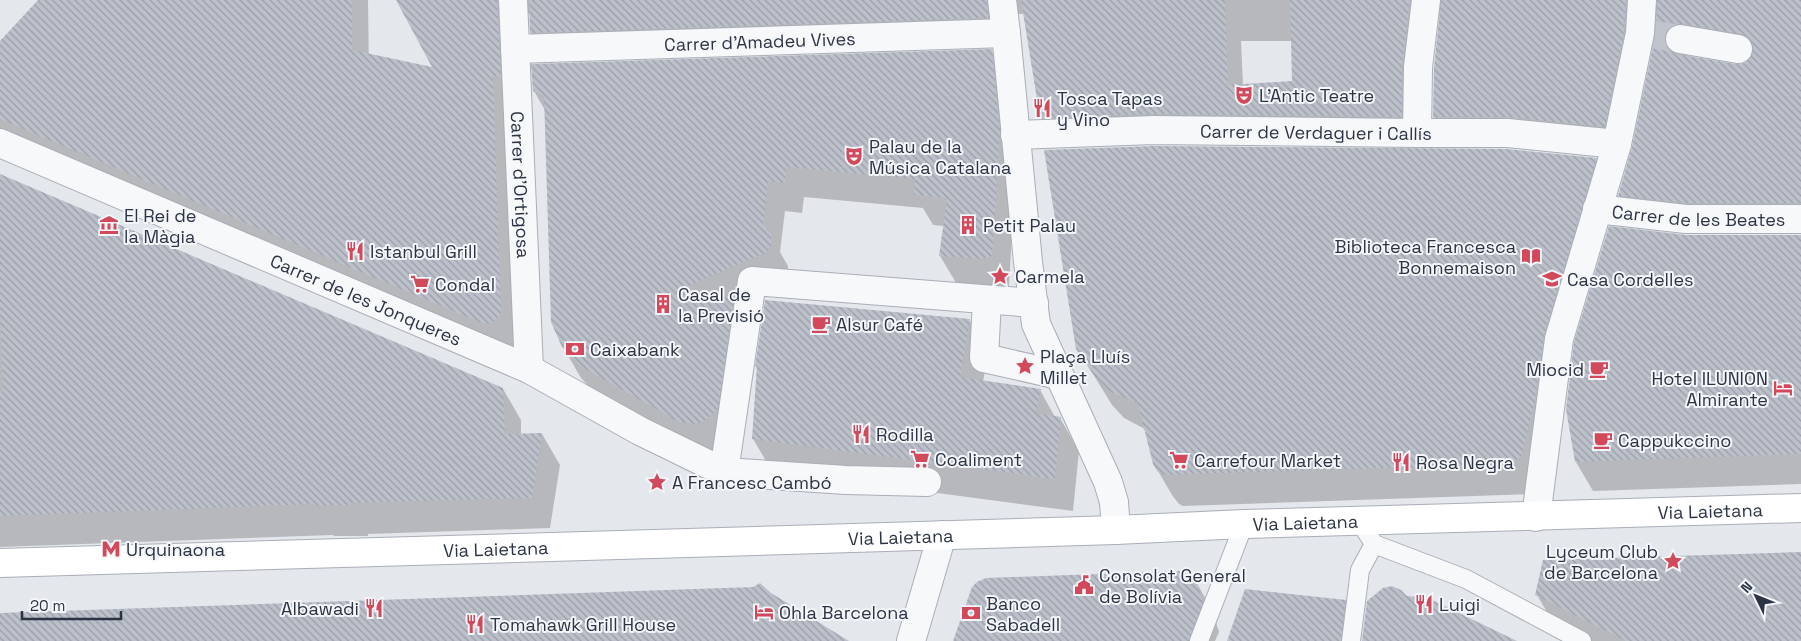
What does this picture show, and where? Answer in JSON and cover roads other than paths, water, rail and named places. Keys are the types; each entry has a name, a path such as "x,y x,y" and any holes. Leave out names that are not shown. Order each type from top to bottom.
{"main road":[{"name":"Via Laietana","path":"0,563 1801,508"}],"street":[{"name":"Carrer d'Ortigosa","path":"513,0 529,369"},
{"path":"1002,0 1036,324 1108,482 1114,502 1116,530"},
{"path":"1417,133 1418,67 1426,0"},
{"path":"1536,516 1558,339 1617,144 1645,34 1642,0"},
{"name":"Carrer d'Amadeu Vives","path":"515,49 1006,33"},
{"path":"1680,39 1738,49"},
{"name":"Carrer de Verdaguer i Callís","path":"1015,135 1154,130 1508,133 1617,144"},
{"name":"Carrer de les Jonqueres","path":"0,143 529,369 652,438 724,472"},
{"name":"Carrer de les Beates","path":"1597,210 1686,219 1801,219"},
{"path":"927,482 883,491 724,472 752,281 1034,303"},
{"path":"987,300 984,358 1059,375"},
{"path":"910,641 942,535"}],"lane":[{"path":"1360,522 1374,544 1466,579 1582,641"},
{"path":"1199,641 1244,524"},
{"path":"1351,641 1360,570 1374,544"}],"tunnel":[{"path":"1650,34 1680,39"}],"place":[{"name":"L'Antic Teatre","path":"1244,95"},
{"name":"Tosca Tapas y Vino","path":"1042,108"},
{"name":"Palau de la Música Catalana","path":"854,156"},
{"name":"El Rei de la Màgia","path":"109,225"},
{"name":"Petit Palau","path":"968,225"},
{"name":"Istanbul Grill","path":"355,251"},
{"name":"Biblioteca Francesca Bonnemaison","path":"1531,256"},
{"name":"Carmela","path":"1000,276"},
{"name":"Casa Cordelles","path":"1552,279"},
{"name":"Condal","path":"420,284"},
{"name":"Casal de la Previsió","path":"663,304"},
{"name":"Alsur Café","path":"821,324"},
{"name":"Caixabank","path":"575,349"},
{"name":"Plaça Lluís Millet","path":"1025,366"},
{"name":"Miocid","path":"1599,369"},
{"name":"Hotel ILUNION Almirante","path":"1783,388"},
{"name":"Rodilla","path":"861,434"},
{"name":"Cappukccino","path":"1603,440"},
{"name":"Coaliment","path":"920,459"},
{"name":"Carrefour Market","path":"1179,460"},
{"name":"Rosa Negra","path":"1401,462"},
{"name":"A Francesc Cambó","path":"657,482"},
{"name":"Urquinaona","path":"111,549"},
{"name":"Lyceum Club de Barcelona","path":"1673,561"},
{"name":"Consolat General de Bolívia","path":"1084,585"},
{"name":"Luigi","path":"1424,604"},
{"name":"Albawadi","path":"374,608"},
{"name":"Ohla Barcelona","path":"764,612"},
{"name":"Banco Sabadell","path":"971,613"},
{"name":"Tomahawk Grill House","path":"475,624"}]}
